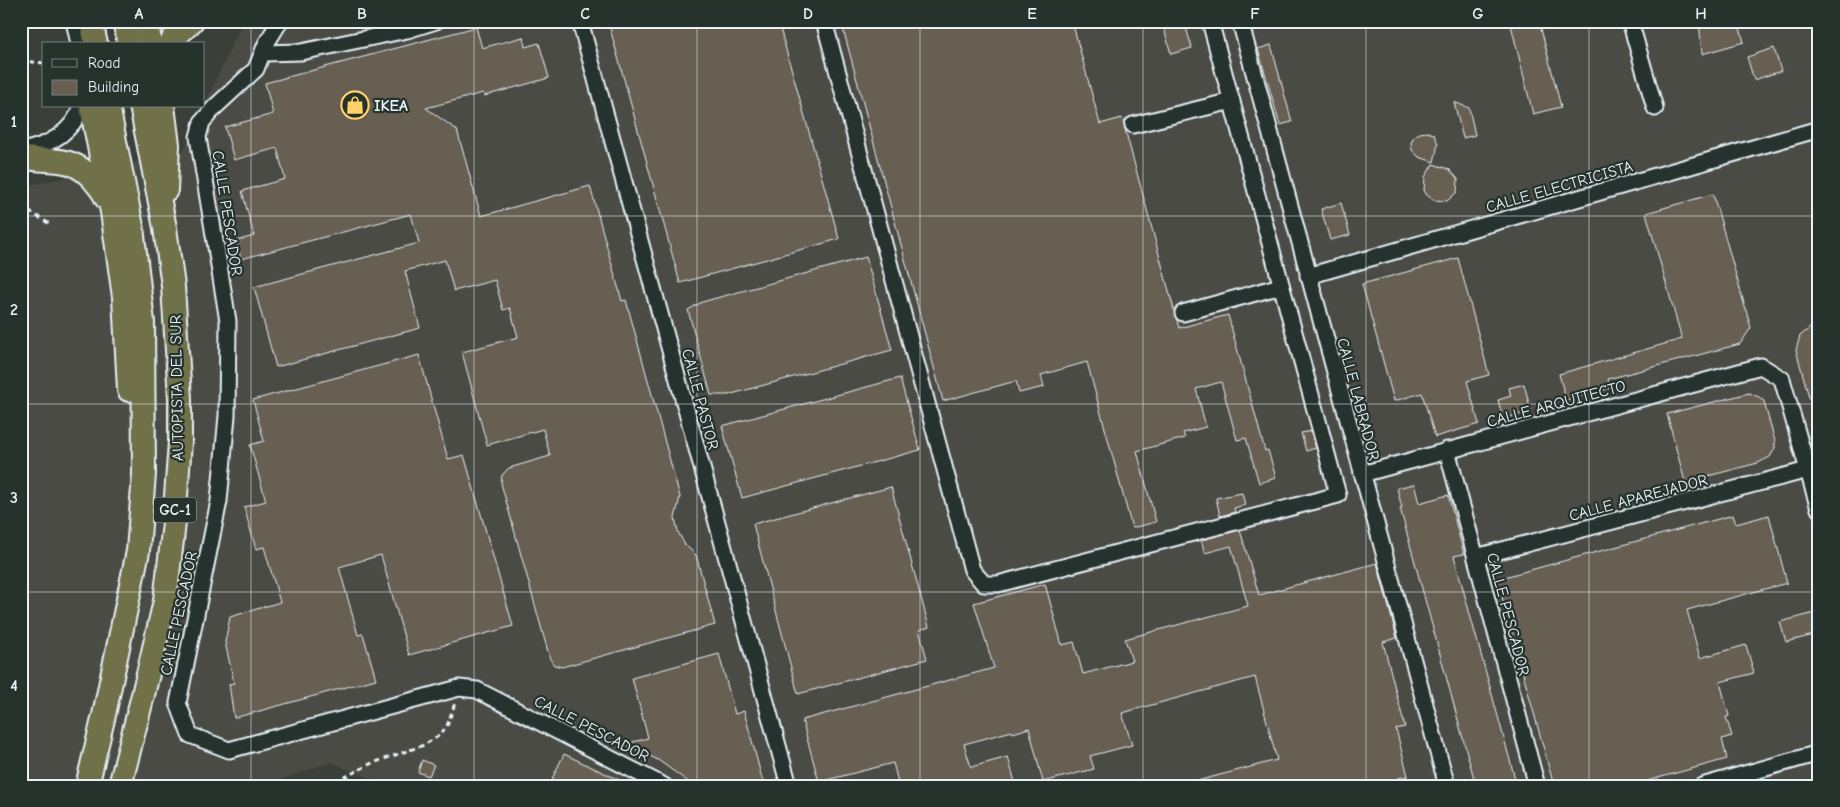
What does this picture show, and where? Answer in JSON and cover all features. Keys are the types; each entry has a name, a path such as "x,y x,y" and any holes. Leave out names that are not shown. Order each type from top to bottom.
{"highway":[{"path":"91,21 96,42"},
{"path":"124,21 129,42"},
{"path":"146,21 151,42"},
{"path":"171,42 192,21"},
{"path":"92,108 112,212 124,297 132,489 138,551"},
{"name":"AUTOPISTA DEL SUR","path":"87,786 104,715 138,551 144,474 144,322 132,227 108,108"},
{"name":"AUTOPISTA DEL SUR","path":"120,786 165,601 174,523 180,442 180,399 173,286 165,228 141,108"},
{"path":"163,108 168,145 165,228"},
{"path":"21,157 64,160 76,164 103,190 112,212"}],"street":[{"path":"74,21 79,42"},
{"path":"158,21 161,42"},
{"name":"CALLE PESCADOR","path":"280,21 256,69 215,107 202,122 198,137 228,321 227,416 219,501 178,703 190,735 229,750 458,688 477,690 664,786"},
{"path":"263,53 301,52 408,30 436,21"},
{"name":"CALLE PASTOR","path":"580,21 789,786"},
{"path":"824,21 972,570 984,584 998,584 1338,495 1210,21"},
{"path":"1630,21 1655,108"},
{"name":"CALLE LABRADOR","path":"1243,24 1308,276 1447,786"},
{"path":"1133,125 1232,102"},
{"path":"21,152 51,143 60,136 78,115 81,108"},
{"name":"CALLE ELECTRICISTA","path":"1308,276 1819,129"},
{"path":"1183,313 1281,286"},
{"name":"CALLE ARQUITECTO","path":"1362,474 1760,366 1782,379 1808,470"},
{"name":"CALLE PESCADOR","path":"1447,450 1537,786"},
{"path":"1808,470 1819,509"},
{"name":"CALLE APAREJADOR","path":"1476,558 1808,470"},
{"path":"1702,786 1819,753"}],"path":[{"path":"21,61 42,63"},
{"path":"21,207 50,224"},
{"path":"328,786 370,764 424,745 440,735 447,726 458,688"}],"shaded area":[{"path":"243,21 1819,21 1819,786 389,786 331,762 263,786 21,786 21,187 183,152 203,108 205,108 205,104"}],"building":[{"path":"608,21 778,21 839,239 680,283"},
{"path":"841,21 1072,21 1100,124 1122,118 1179,328 1228,315 1265,451 1268,450 1276,478 1259,483 1246,438 1237,440 1221,382 1196,389 1206,427 1183,433 1185,438 1137,451 1156,522 1132,528 1087,362 1041,375 1044,387 1019,393 1016,381 943,401"},
{"path":"1162,21 1184,21 1192,48 1171,54"},
{"path":"1510,21 1539,21 1561,107 1533,114"},
{"path":"1699,21 1738,21 1744,42 1702,54"},
{"path":"476,27 482,48 523,37 525,47 539,43 549,78 484,96 483,93 426,108 457,130 481,216 590,186 622,301 626,300 680,497 675,518 678,532 685,545 696,555 715,625 562,667 554,665 550,659 501,483 502,475 509,468 550,456 543,429 487,445 462,352 518,337 510,308 503,310 495,280 454,291 445,260 405,271 420,328 276,367 254,287 419,243 411,214 241,259 236,241 254,236 242,191 285,179 277,148 234,160 225,127 273,114 265,83"},
{"path":"1271,45 1292,122 1280,125 1258,49"},
{"path":"1774,48 1781,71 1754,80 1747,57"},
{"path":"1454,102 1469,108 1475,135 1463,138"},
{"path":"1427,132 1434,134 1438,144 1434,162 1419,157 1412,150 1411,143 1414,136"},
{"path":"1433,164 1449,169 1458,179 1457,192 1447,201 1433,200 1424,190 1425,177"},
{"path":"1713,194 1751,328 1740,344 1608,379 1610,388 1566,400 1559,374 1682,339 1646,213"},
{"path":"1341,203 1350,235 1330,240 1321,209"},
{"path":"866,257 892,350 728,395 711,395 688,310 702,302"},
{"path":"1458,258 1489,375 1467,381 1479,424 1435,437 1422,393 1394,401 1362,284"},
{"path":"1815,324 1817,328 1819,327 1819,418 1815,419 1796,350 1800,336"},
{"path":"419,355 448,459 464,455 513,626 409,655 381,555 339,567 358,635 363,634 376,679 234,718 229,684 234,683 225,642 230,617 280,602 264,547 256,549 244,507 266,501 250,445 264,441 253,400"},
{"path":"900,378 920,450 742,498 722,426"},
{"path":"1524,384 1531,411 1503,419 1498,400 1511,396 1509,388"},
{"path":"1749,393 1764,401 1775,441 1775,448 1770,457 1758,463 1685,482 1667,414"},
{"path":"1311,431 1316,448 1306,451 1301,433"},
{"path":"1414,484 1419,503 1448,495 1464,554 1454,556 1517,786 1476,786 1400,508 1402,508 1397,488"},
{"path":"891,487 929,627 919,630 927,659 798,694 753,524"},
{"path":"1242,493 1245,505 1234,508 1235,512 1220,516 1216,498"},
{"path":"1733,515 1736,524 1769,515 1787,583 1687,610 1700,658 1746,645 1754,673 1720,682 1729,716 1726,717 1732,736 1722,739 1727,759 1629,786 1554,786 1497,579"},
{"path":"1240,530 1259,595 1377,563 1397,638 1383,642 1405,727 1396,729 1408,776 1398,778 1400,786 1198,786 1197,781 1277,760 1255,677 1122,713 1132,745 1090,756 1094,769 1043,782 1029,728 964,744 971,767 1008,757 1016,786 899,786 893,763 819,782 802,720 994,668 974,603 1045,584 1062,645 1074,642 1083,674 1132,661 1125,639 1248,606 1231,546 1205,553 1201,540"},
{"path":"1819,612 1819,625 1812,627 1814,635 1786,642 1780,622"},
{"path":"719,654 735,714 744,711 764,786 694,786 658,760 625,744 648,738 632,678"},
{"path":"564,754 632,786 566,786 552,779"},
{"path":"422,760 434,765 429,776 418,772"}],"place":[{"name":"IKEA","path":"355,105"}]}
